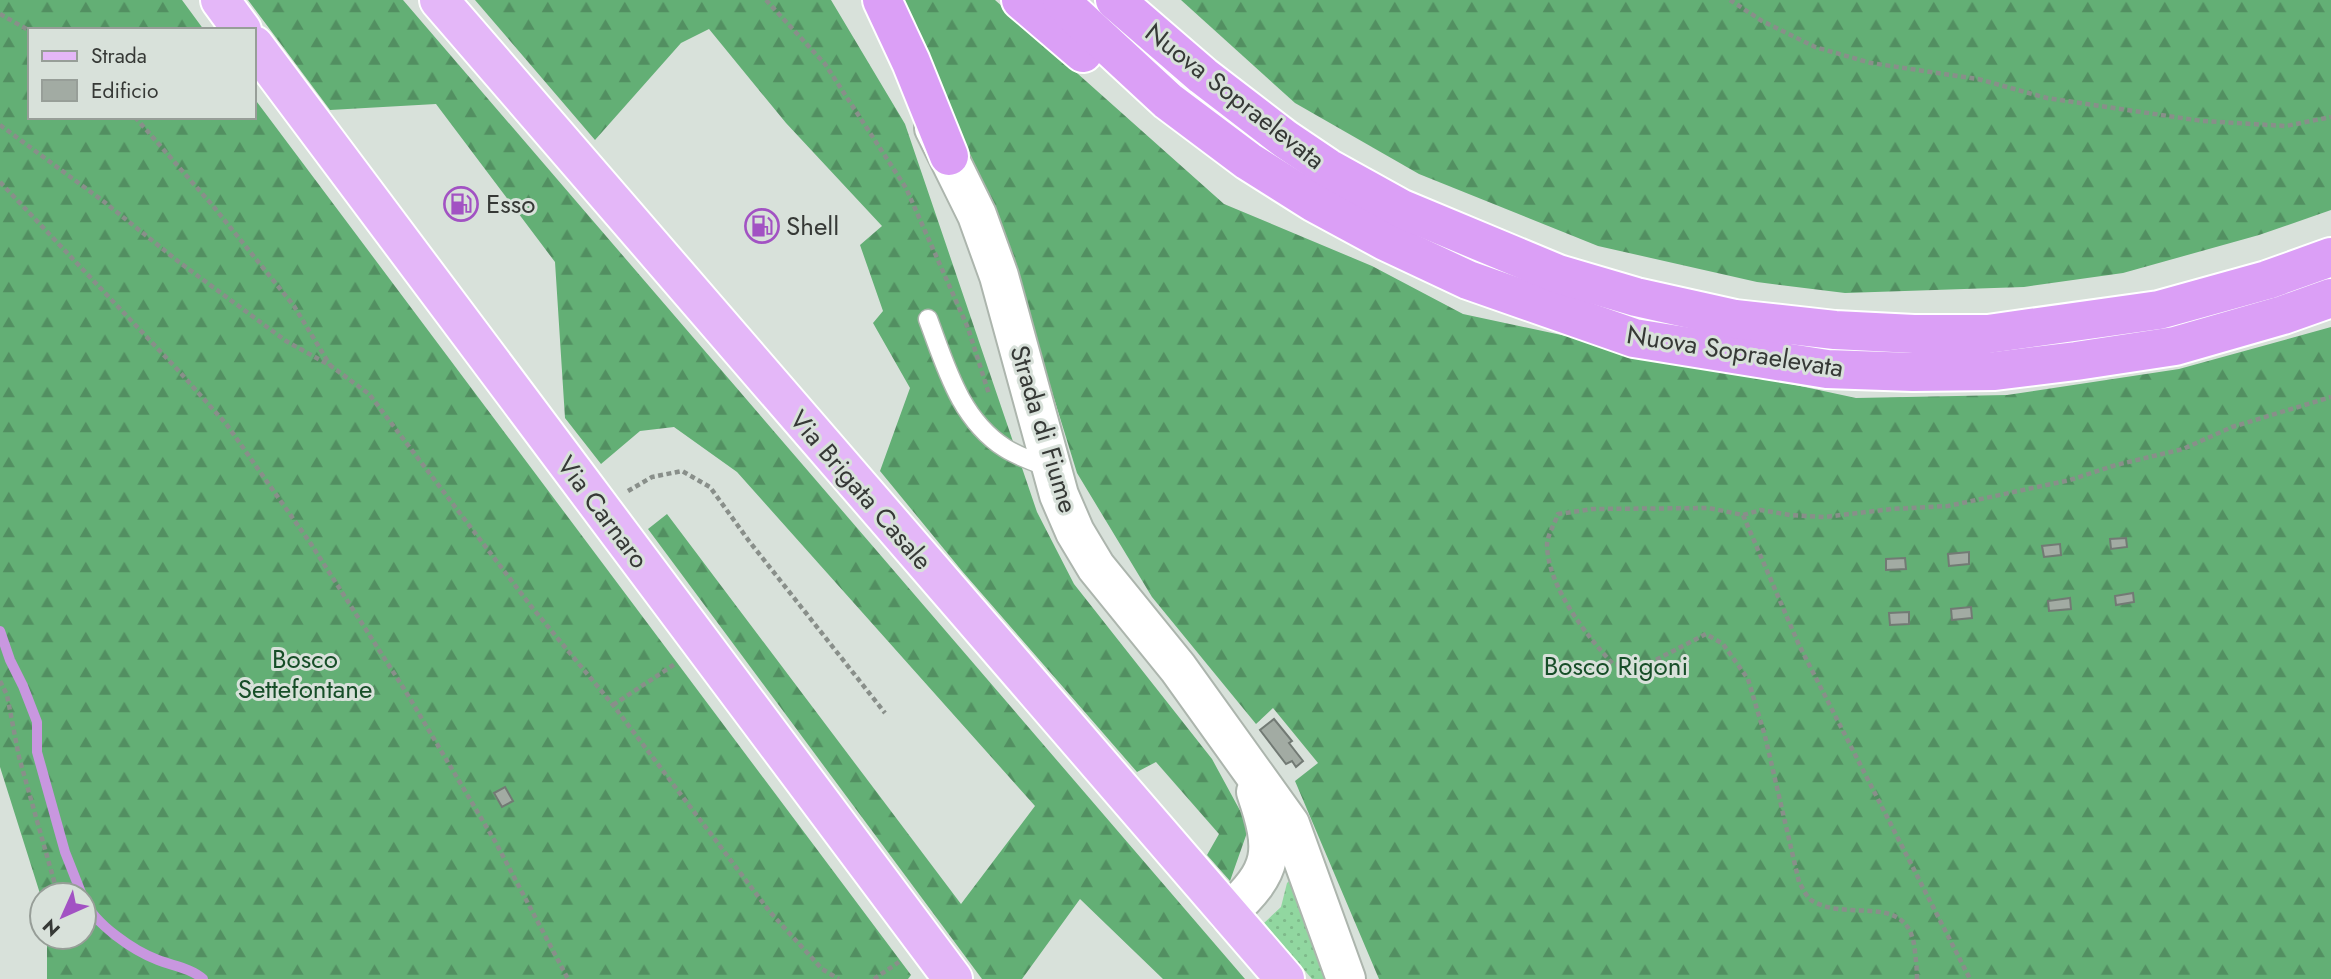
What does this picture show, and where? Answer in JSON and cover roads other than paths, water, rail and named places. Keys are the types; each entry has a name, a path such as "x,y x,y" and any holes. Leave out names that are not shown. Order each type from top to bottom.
{"highway":[{"path":"882,0 911,62 949,156"},
{"path":"1021,0 1071,44 1177,125 1320,185"},
{"name":"Nuova Sopraelevata","path":"1062,0 1168,101 1248,161 1402,209 1558,274 1636,297 1735,319 1835,330 1988,334 2159,310 2267,280 2331,257"},
{"name":"Nuova Sopraelevata","path":"1115,0 1385,241 1468,281 1634,338 1827,369 1996,371 2175,346 2283,315 2331,298"},
{"path":"1143,0 1211,66 1320,185"}],"main road":[{"path":"220,0 241,28"},
{"name":"Via Brigata Casale","path":"439,0 1285,979"},
{"name":"Strada di Fiume","path":"864,0 949,156 977,215 999,276 1059,495 1075,532 1096,567 1178,668 1290,824 1346,979"},
{"name":"Via Carnaro","path":"256,48 953,979"},
{"path":"1228,913 1260,880 1268,856 1268,827 1245,760"}],"lane":[{"path":"928,319 954,391 971,415 987,434 1018,456 1052,468"}],"waterway":[{"path":"0,631 37,722 37,752 65,852 76,881"},
{"path":"98,920 148,956 187,970 203,979"}],"place":[{"name":"Esso","path":"461,204"},
{"name":"Shell","path":"762,226"}],"park label":[{"name":"Bosco Rigoni","path":"1616,666"},
{"name":"Bosco Settefontane","path":"305,674"}]}
